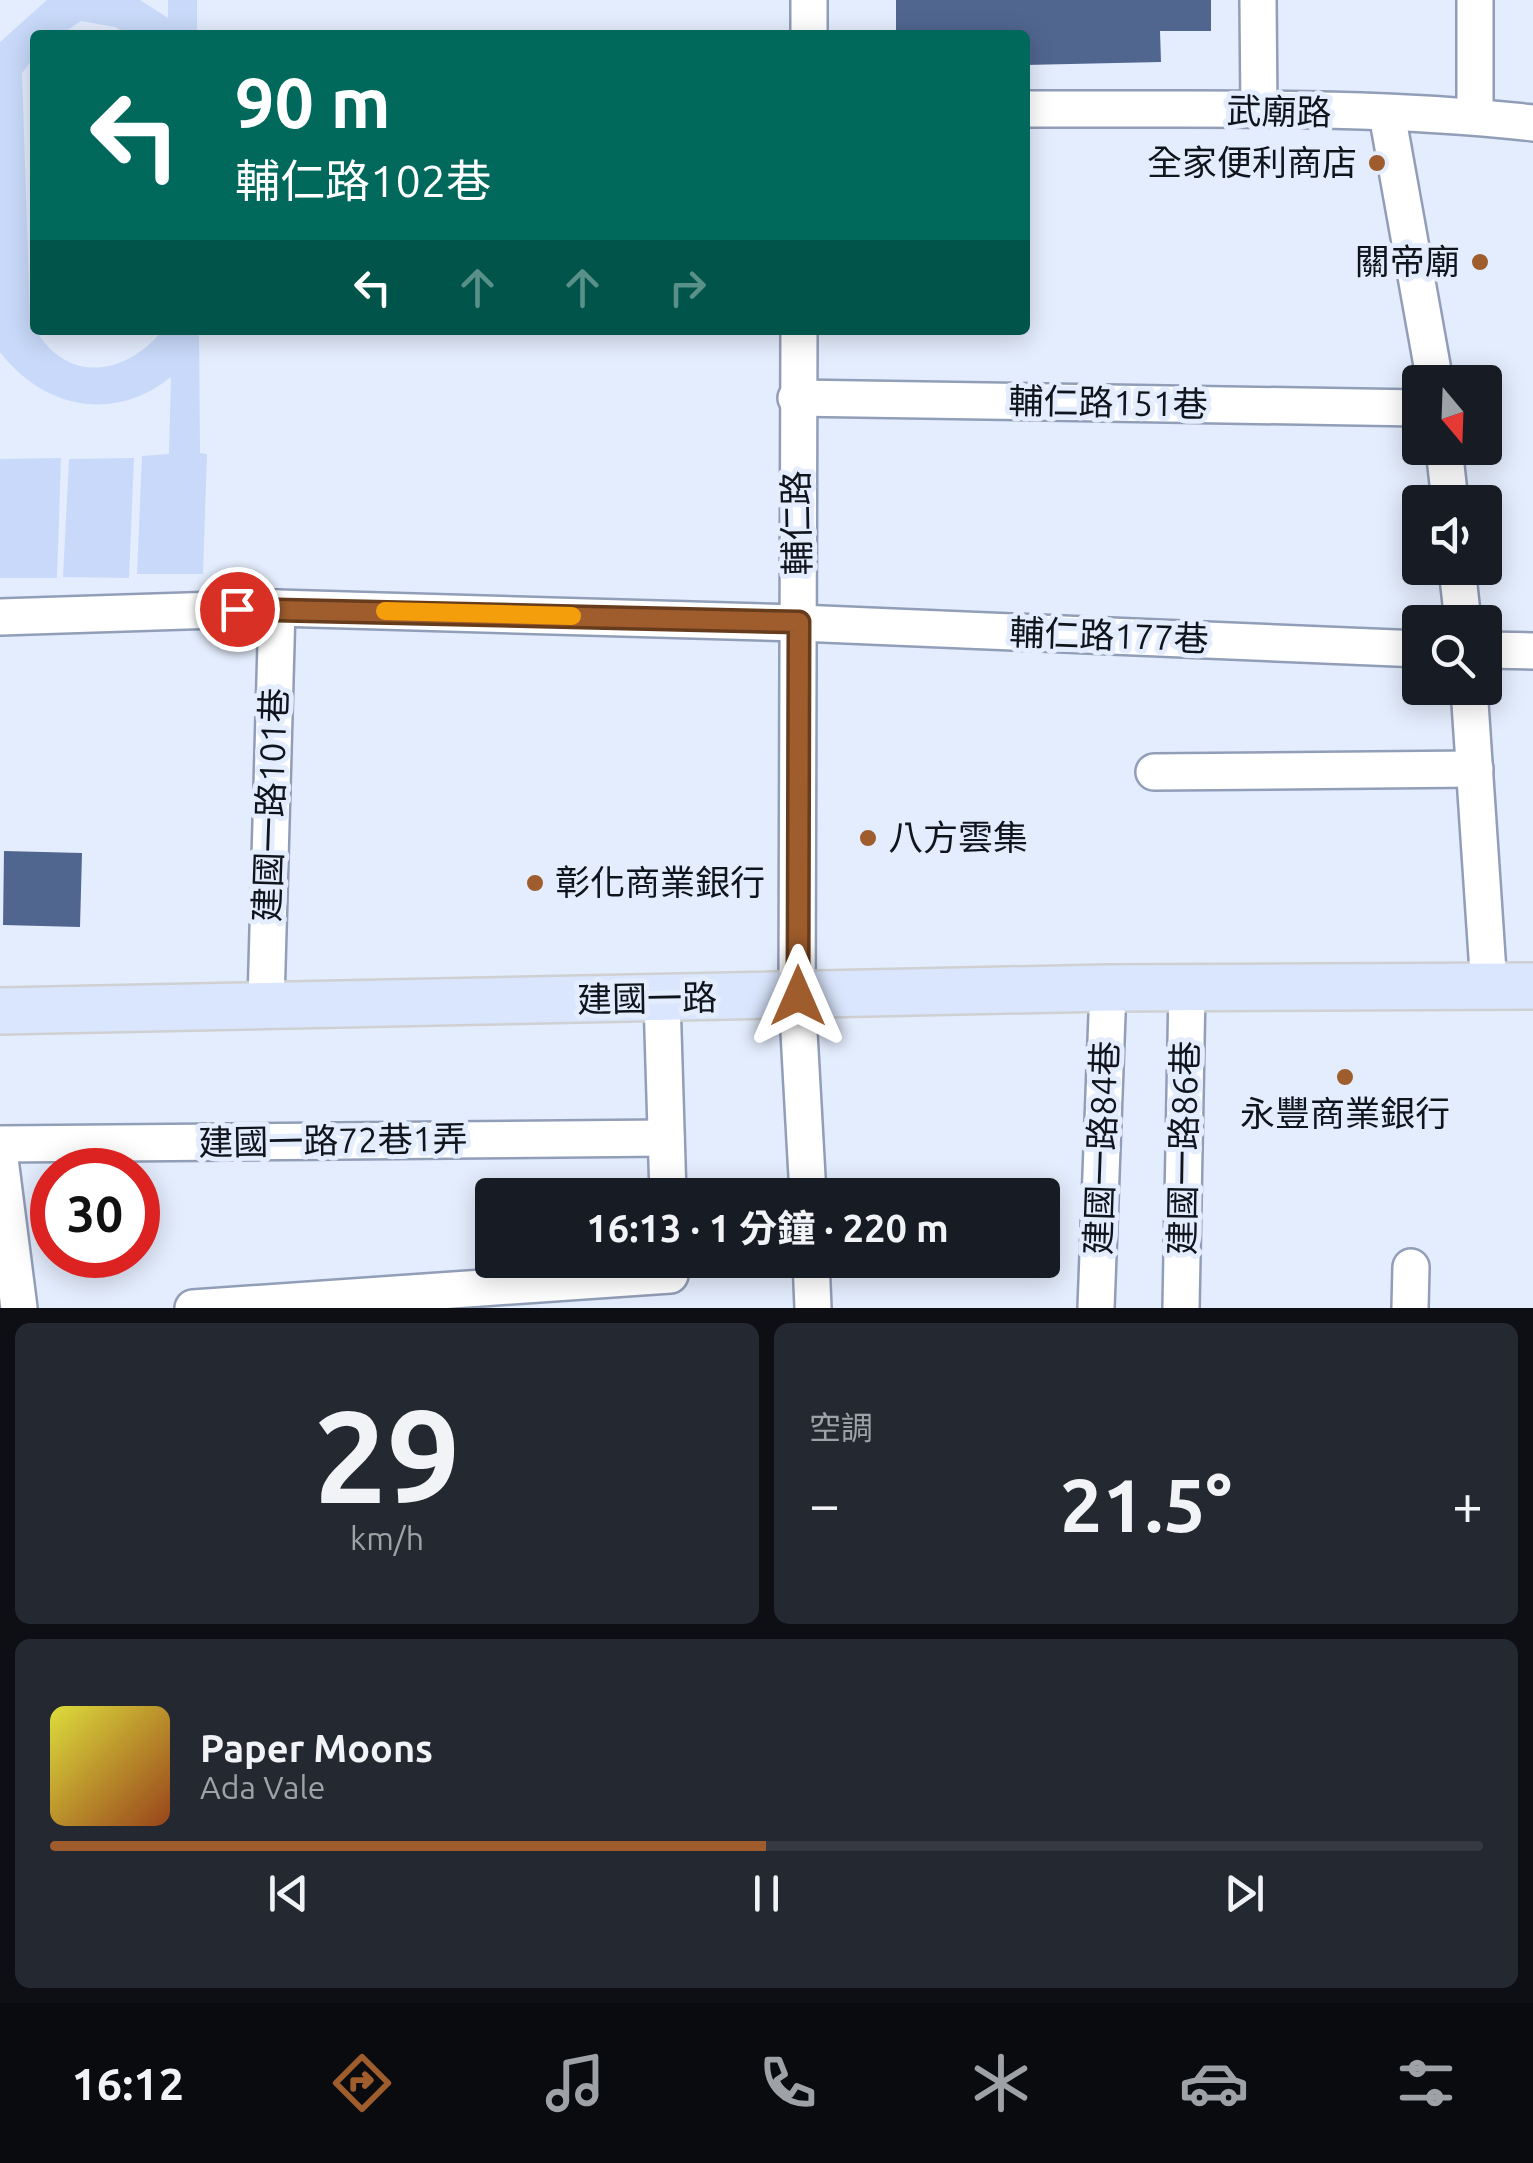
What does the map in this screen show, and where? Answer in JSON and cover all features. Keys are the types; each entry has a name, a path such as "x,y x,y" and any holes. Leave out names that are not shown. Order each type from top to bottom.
{"main road":[{"name":"建國一路","path":"0,1010 1108,988 1511,987"}],"street":[{"path":"809,0 809,30"},
{"path":"1258,0 1258,110"},
{"path":"1475,116 1476,0"},
{"name":"武廟路","path":"1030,109 1475,116 1533,123"},
{"path":"1387,114 1432,365"},
{"name":"輔仁路","path":"799,335 798,996 807,1178"},
{"name":"輔仁路151巷","path":"796,398 1402,408"},
{"name":"輔仁路177巷","path":"0,617 276,608 799,622 1402,647"},
{"name":"建國一路101巷","path":"266,1002 276,608"},
{"path":"1502,650 1533,650"},
{"path":"1470,705 1475,768 1511,987"},
{"path":"1154,772 1475,768"},
{"name":"建國一路84巷","path":"1096,1308 1108,988"},
{"name":"建國一路86巷","path":"1181,1308 1187,989"},
{"path":"662,999 667,1178"},
{"name":"建國一路72巷1弄","path":"0,1144 666,1138"},
{"path":"0,1159 19,1308"},
{"path":"1410,1308 1411,1267"},
{"path":"194,1308 627,1278"},
{"path":"812,1278 814,1308"}],"shaded area":[{"path":"47,0 140,0 168,18 168,0 197,0 197,30 120,30 81,21 68,30 30,30 30,63 22,73 30,335 40,335 73,364 91,368 128,359 158,335 199,335 200,453 207,454 203,574 137,574 142,456 169,454 171,377 126,401 81,403 37,386 0,352 0,42"},
{"path":"61,458 57,578 0,578 0,459"},
{"path":"134,458 129,578 63,577 69,459"}],"building":[{"path":"896,0 1211,0 1211,31 1160,31 1161,62 1030,65 1030,30 896,30"},
{"path":"4,851 82,853 80,927 3,925"}],"slow traffic":[{"path":"385,611 572,616"}],"place":[{"name":"全家便利商店","path":"1377,163"},
{"name":"關帝廟","path":"1480,262"},
{"name":"八方雲集","path":"868,838"},
{"name":"彰化商業銀行","path":"535,883"},
{"name":"永豐商業銀行","path":"1345,1077"}],"route":[{"path":"237,609 799,622 798,996"}]}
